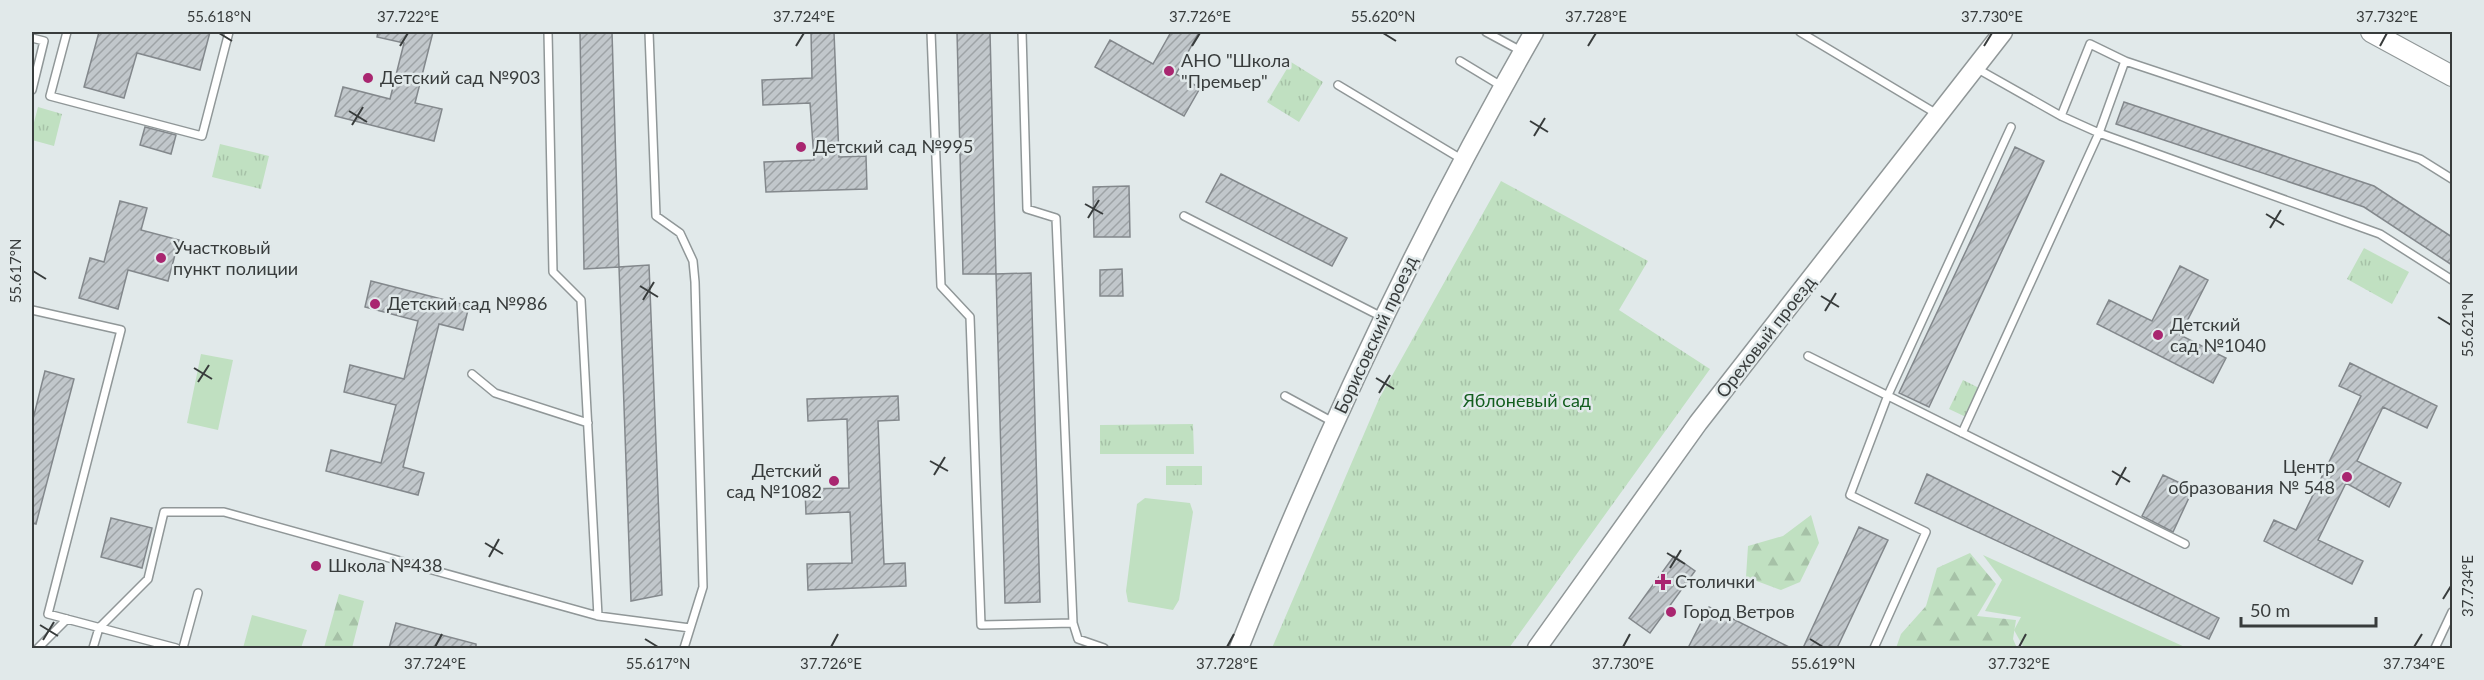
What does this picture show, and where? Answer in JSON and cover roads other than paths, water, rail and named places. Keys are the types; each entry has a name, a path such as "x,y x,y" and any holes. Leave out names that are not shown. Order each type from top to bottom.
{"main road":[{"path":"2371,32 2452,76"}],"street":[{"name":"Борисовский проезд","path":"1239,648 1268,575 1383,317 1463,160 1534,32"},
{"name":"Ореховый проезд","path":"1542,645 1698,423 1940,116 2003,32"}],"lane":[{"path":"67,32 50,96 202,136 229,32"},
{"path":"548,32 553,272 581,300 598,616"},
{"path":"649,32 656,216 680,233 693,261 695,282 703,587 684,648"},
{"path":"932,32 941,286 970,317 981,625 1073,623"},
{"path":"1022,32 1027,208 1056,218 1073,623 1078,639 1104,648"},
{"path":"1486,32 1523,52"},
{"path":"1800,32 1940,116"},
{"path":"32,38 44,41 32,90"},
{"path":"2061,116 2090,44 2125,61 2420,159 2452,179"},
{"path":"1460,61 1503,87"},
{"path":"1962,433 2099,133 2125,61"},
{"path":"1976,68 2061,116 2099,133 2380,234 2452,280"},
{"path":"1338,85 1463,160"},
{"path":"1874,648 1926,532 1850,495 1888,395 2011,127"},
{"path":"1184,216 1383,317"},
{"path":"32,310 121,330 48,615 176,648"},
{"path":"1808,356 2185,544"},
{"path":"472,374 495,393 588,423"},
{"path":"1285,396 1335,423"},
{"path":"93,648 99,628 148,579 164,512 224,512 598,616 690,628"},
{"path":"183,648 198,593"},
{"path":"2435,648 2452,612"},
{"path":"38,648 67,619"}],"place":[{"name":"АНО \"Школа \"Премьер\"","path":"1169,71"},
{"name":"Детский сад №903","path":"368,78"},
{"name":"Детский сад №995","path":"801,147"},
{"name":"Участковый пункт полиции","path":"161,258"},
{"name":"Детский сад №986","path":"375,304"},
{"name":"Детский сад №1040","path":"2158,335"},
{"name":"Центр образования № 548","path":"2347,477"},
{"name":"Детский сад №1082","path":"834,481"},
{"name":"Школа №438","path":"316,566"},
{"name":"Столички","path":"1663,582"},
{"name":"Город Ветров","path":"1671,612"}],"park label":[{"name":"Яблоневый сад","path":"1527,401"}]}
